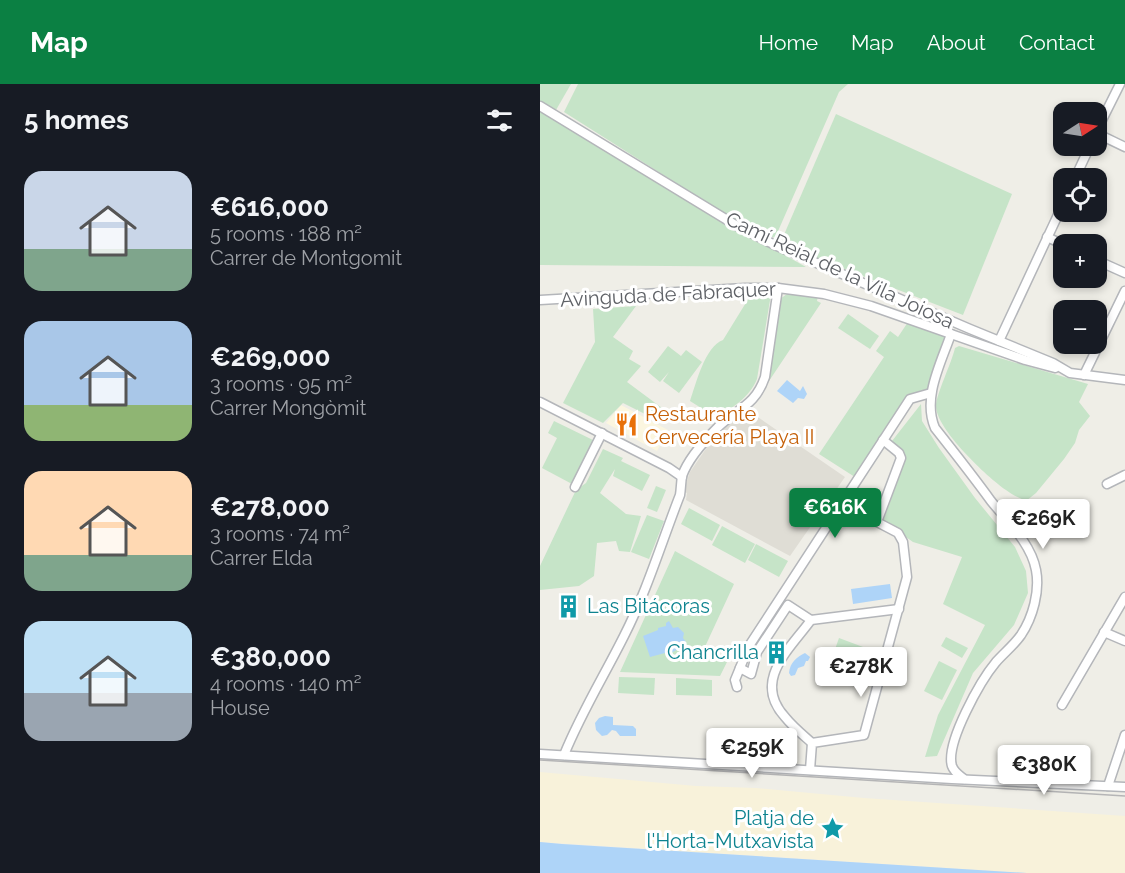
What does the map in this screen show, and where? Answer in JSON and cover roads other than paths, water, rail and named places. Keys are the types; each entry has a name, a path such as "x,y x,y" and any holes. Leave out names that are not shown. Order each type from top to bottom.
{"street":[{"path":"1107,110 1120,84"},
{"name":"Camí Reial de la Vila Joiosa","path":"540,106 737,226 822,266 1053,363 1070,373 1125,380"},
{"path":"1107,138 1125,147"},
{"path":"999,341 1054,222"},
{"path":"1047,237 1053,240"},
{"path":"1107,265 1125,273"},
{"name":"Avinguda de Fabraquer","path":"540,300 745,288 778,288 824,294 872,306 1025,360 1070,373"},
{"path":"564,755 594,690 625,635 680,495 682,477 707,439 719,426 748,405 760,390 765,377 778,288"},
{"path":"1084,375 1125,291"},
{"path":"951,334 931,393 930,410 935,428 1024,543 1036,569 1036,600 1030,619 1021,635 977,689 960,725 953,749 952,768"},
{"path":"737,687 735,680 749,646 910,399 931,393"},
{"path":"540,402 669,468 682,477"},
{"path":"575,488 602,433"},
{"path":"812,743 864,735 907,577 903,542 898,533 877,522 901,458 899,453 883,440"},
{"path":"1107,484 1125,475"},
{"path":"1062,705 1125,597"},
{"path":"740,668 751,674 757,652 788,605 811,620 898,609"},
{"path":"811,620 774,670 770,682 775,705 784,717 812,743"},
{"path":"1104,632 1125,641"},
{"path":"1108,786 1125,735"},
{"path":"810,770 812,743"},
{"path":"540,754 1125,787"},
{"path":"937,778 952,768"},
{"path":"952,768 964,779"}],"water":[{"path":"787,380 800,391 803,386 807,394 804,399 798,398 793,403 777,391"},
{"path":"890,584 892,598 853,604 851,589"},
{"path":"669,621 673,628 678,627 684,633 683,638 686,642 684,646 667,655 665,653 650,657 643,636 666,626"},
{"path":"805,653 810,657 808,661 804,666 798,668 795,675 791,676 789,673 792,663"},
{"path":"613,717 613,725 633,726 636,729 636,736 620,736 612,730 602,736 596,730 595,723 599,718"},
{"path":"540,842 562,844 1027,873 540,873"}],"tram line":[{"path":"540,760 1125,796"}],"place":[{"name":"Restaurante Cervecería Playa II","path":"627,425"},
{"name":"Las Bitácoras","path":"569,606"},
{"name":"Chancrilla","path":"777,652"},
{"name":"Platja de l'Horta-Mutxavista","path":"832,829"}]}
